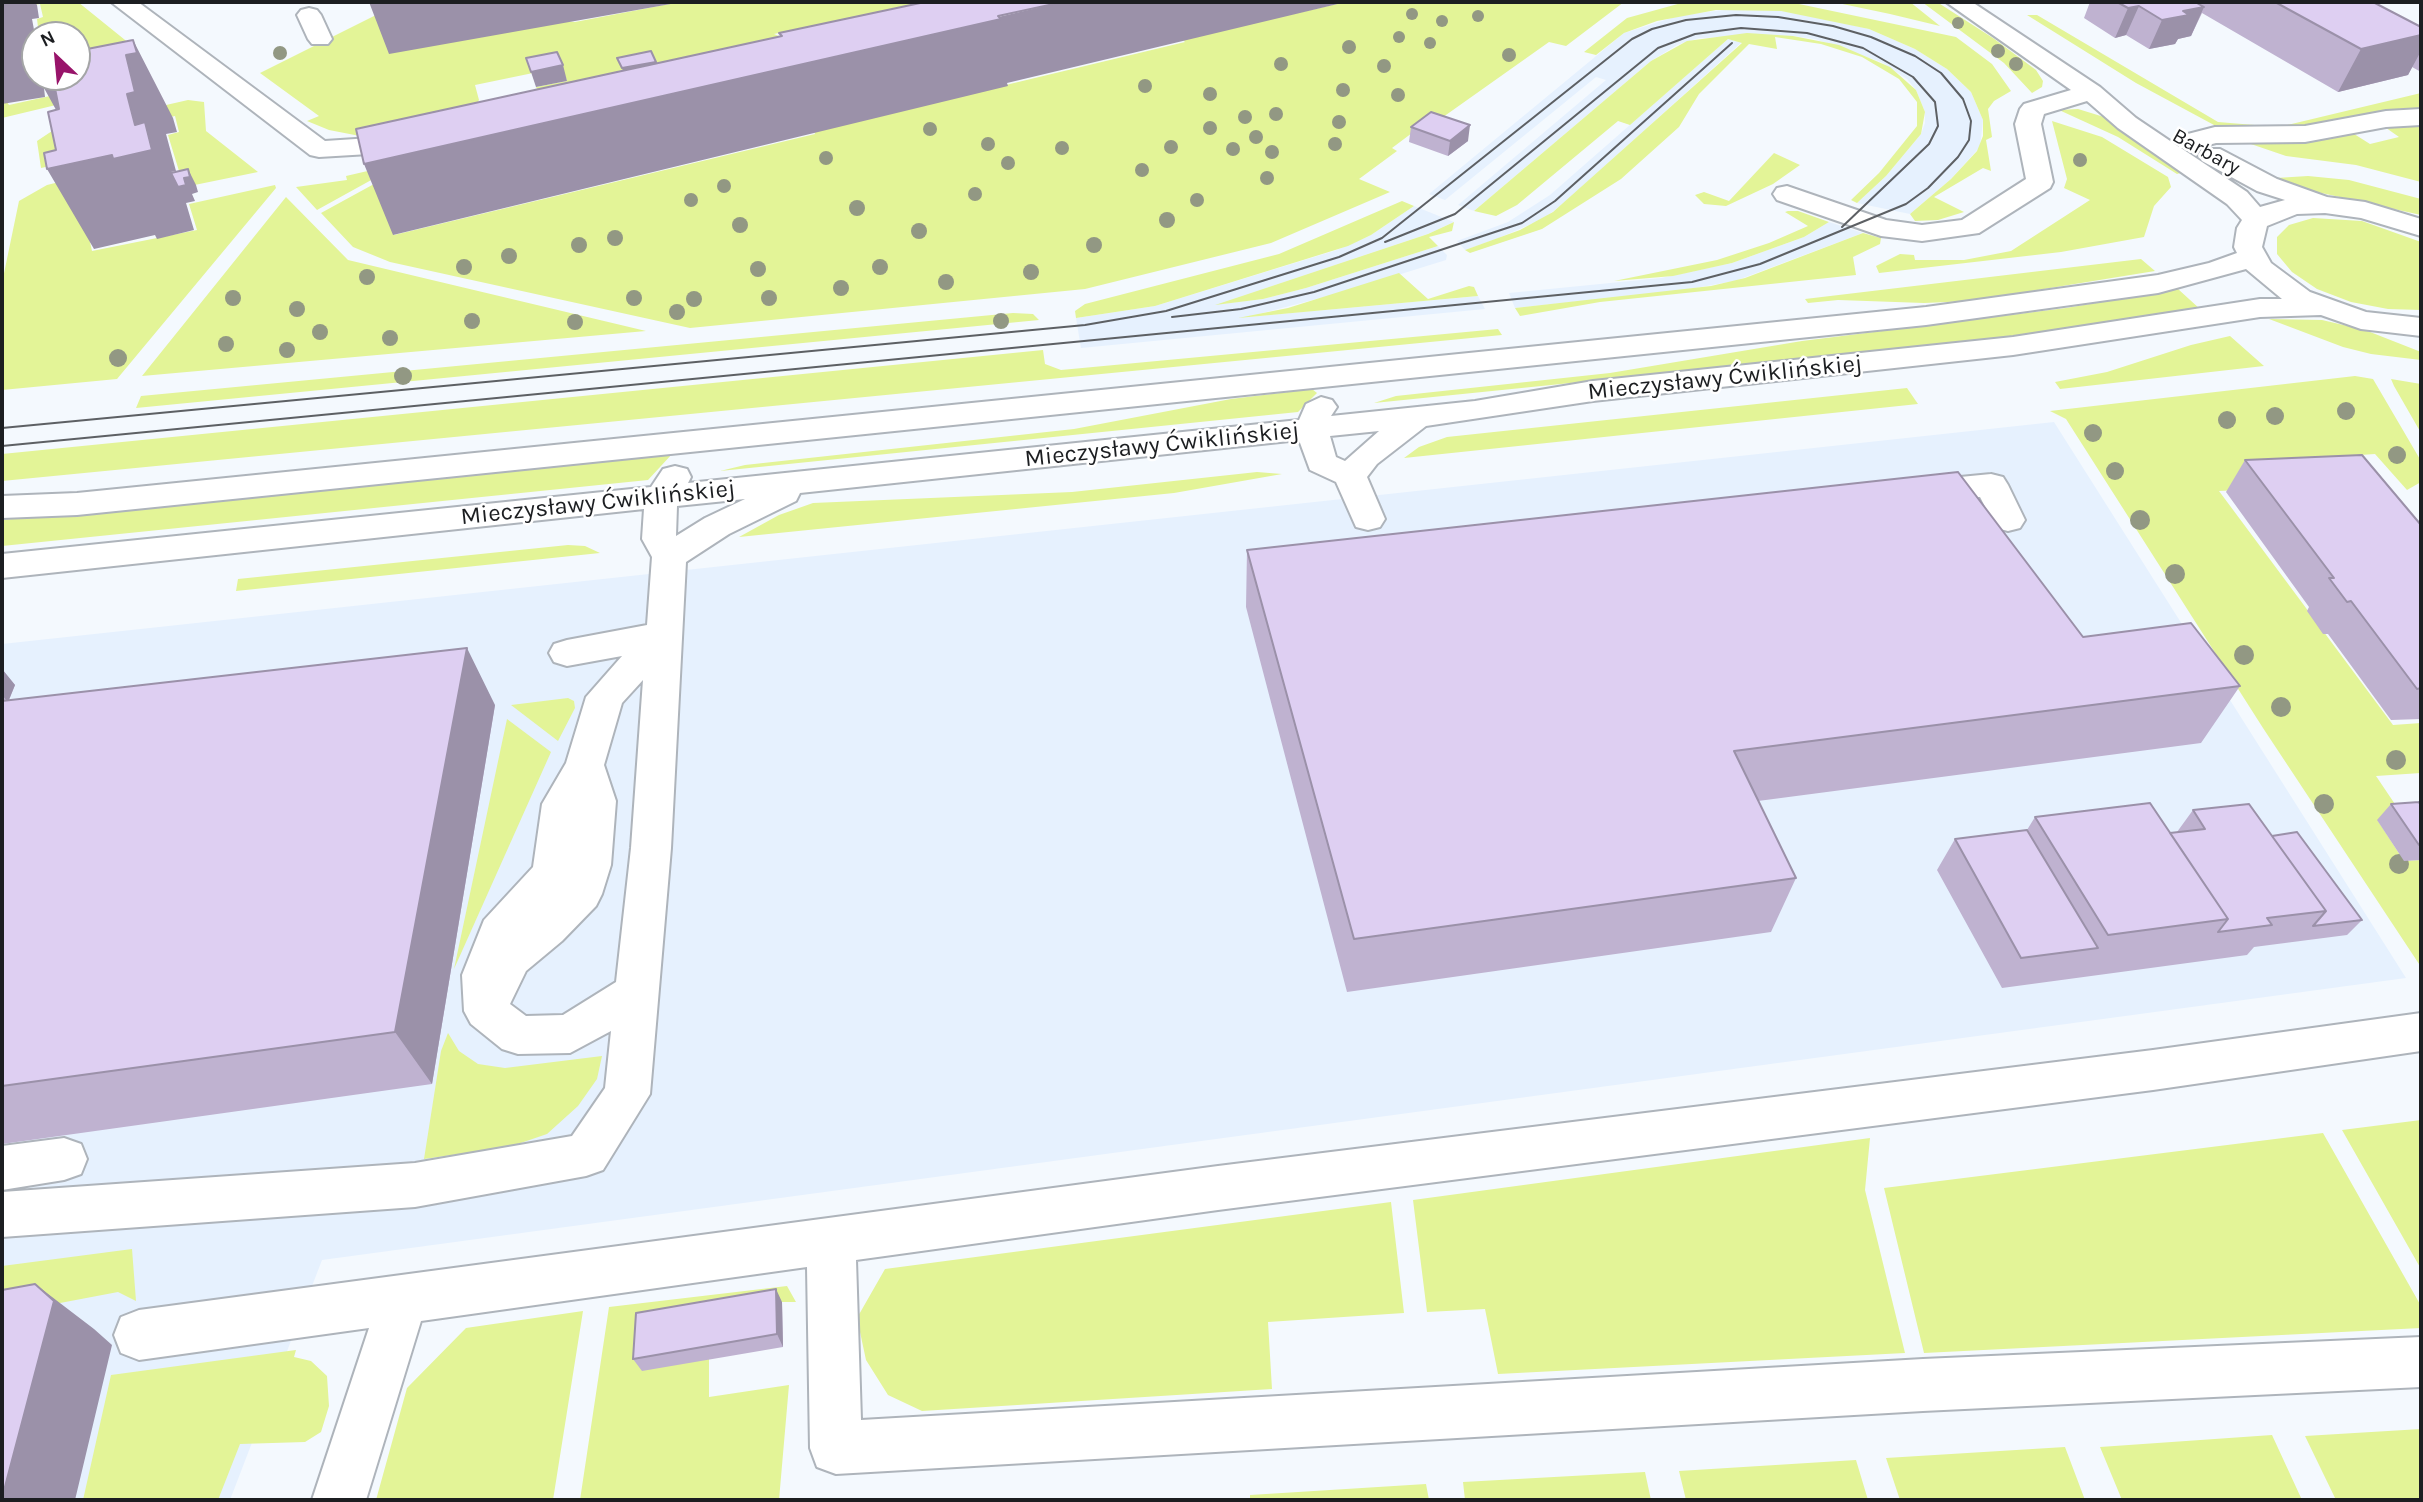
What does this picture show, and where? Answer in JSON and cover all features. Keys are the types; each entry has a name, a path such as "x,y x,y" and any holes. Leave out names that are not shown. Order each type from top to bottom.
{"street":[{"path":"123,2 319,149 386,145"},
{"name":"Barbary","path":"1957,2 2091,92 2127,123 2237,198 2257,220"},
{"path":"309,15 320,39"},
{"path":"1787,194 1881,228 1922,233 1969,227 2040,182 2028,124 2030,113 2039,105 2091,92"},
{"name":"Barbary","path":"2091,92 2267,185 2325,205"},
{"path":"2189,142 2216,135 2305,134 2386,119 2421,117"},
{"path":"2415,330 2361,320 2319,307 2284,289 2259,268 2252,257 2248,237 2257,220 2285,208 2325,205 2385,215 2421,228"},
{"name":"Mieczysławy Ćwiklińskiej","path":"2,507 77,504 2016,306 2158,284 2218,270 2252,257"},
{"name":"Mieczysławy Ćwiklińskiej","path":"2,566 1416,418 1593,391 2012,346 2260,308 2319,307"},
{"path":"1368,519 1350,476 1322,463 1312,429 1317,411 1344,392 1376,380 1434,367"},
{"path":"1350,476 1366,457 1416,418"},
{"path":"2,1216 415,1185 586,1155 627,1094 651,848 669,556 659,539 661,497 676,477 700,461 732,449 815,429"},
{"path":"669,556 756,506 830,479"},
{"path":"1883,496 1991,485 2008,520"},
{"path":"567,653 664,635"},
{"path":"637,992 570,1034 518,1035 486,1011 510,959 547,929 581,894 591,865 596,801 585,765 605,697 664,635"},
{"path":"139,1335 596,1275 831,1240 2153,1070 2421,1032"},
{"path":"2,1168 64,1159"},
{"path":"831,1240 835,1448 1923,1385 2421,1362"},
{"path":"339,1500 402,1300"}],"shaded area":[{"path":"1724,10 1781,11 1820,17 1869,29 1915,49 1947,69 1971,92 1983,120 1980,147 1951,179 1910,214 1857,203 1886,176 1921,134 1925,112 1916,90 1907,79 1881,62 1815,39 1793,36 1699,38 1677,45 1651,61 1474,211 1458,205 1606,80 1596,77 1445,200 1429,194 1624,33 1681,15"},
{"path":"1728,39 1742,42 1543,219 1465,250 1457,241 1508,222 1550,195"},
{"path":"1414,206 1454,222 1428,234 1219,304 1263,299 1306,288 1438,246 1447,255 1446,260 1340,293 1247,317 1478,296 1485,309 1081,348 1076,318 1155,306 1337,250 1371,235"},
{"path":"1829,222 1863,233 1735,281 1678,291 1515,308 1509,293 1661,278 1732,263 1804,237"},
{"path":"2054,422 2406,978 322,1260 230,1500 2,1500 2,644"}],"green space":[{"path":"2,2 78,2 130,44 91,51 91,21 37,21 43,17 40,4 2,11"},
{"path":"680,2 924,2 774,34 794,42 789,52 778,37 538,91 536,87 567,81 562,67 475,85 479,100 471,113 365,137 329,130 307,121 319,116 260,73 396,5 575,22"},
{"path":"1346,2 1624,2 1566,46 1549,42 1429,127 1424,124 1392,148 1397,151 1359,179 1390,192 1271,243 1085,289 690,328 390,262 353,247 321,213 416,161 394,235 1185,42 1182,39"},
{"path":"1685,2 1799,4 1956,37 1992,64 2011,91 1994,101 1988,109 1992,137 1986,140 1991,171 1983,168 1934,197 1964,212 1938,220 1915,221 1910,214 1951,179 1977,151 1983,136 1983,120 1971,92 1947,69 1915,49 1869,29 1781,11 1716,10 1657,21 1624,33 1596,55 1584,52 1627,18"},
{"path":"1833,2 1910,2 1940,26 1890,14"},
{"path":"1922,2 1937,2 1993,38 2036,70 2043,81 2042,87 2032,93 2004,63"},
{"path":"2027,15 2037,15 2218,122 2279,127 2421,93 2421,110 2281,130 2214,125 2136,83"},
{"path":"1747,33 1793,36 1839,45 1890,67 1916,90 1925,112 1921,134 1886,176 1857,203 1851,200 1879,173 1917,126 1917,102 1899,79 1862,57 1821,44 1775,37 1777,49 1749,44 1699,94 1679,127 1621,179 1542,229 1470,253 1465,250 1520,230 1553,212 1742,43 1728,39 1630,125 1618,121 1517,205 1496,216 1474,211 1651,61 1687,41"},
{"path":"50,96 81,99 2,118 2,103 7,102 9,105"},
{"path":"188,100 204,102 206,131 258,172 175,189 179,171 168,135 179,132 175,116 115,130 82,159 41,168 37,141 52,131"},
{"path":"2078,109 2104,117 2184,172 2177,174 2118,137 2059,110"},
{"path":"2052,121 2102,137 2168,177 2171,187 2154,206 2144,237 2061,252 1879,273 1876,266 1900,254 1914,255 1915,260 1964,260 2011,251 2090,200 2064,188 2067,179"},
{"path":"2421,122 2421,182 2356,165 2286,156 2245,142 2351,132 2370,144 2399,137 2382,125"},
{"path":"1774,153 1800,165 1773,184 1726,206 1704,204 1695,195 1704,192 1729,201"},
{"path":"402,163 317,210 296,187 347,180 346,176"},
{"path":"96,173 88,233 92,251 197,230 189,204 275,185 276,188 117,379 2,390 2,283 19,201 47,185"},
{"path":"2308,176 2349,180 2421,199 2421,215 2308,190 2276,178"},
{"path":"286,197 348,260 646,331 142,376"},
{"path":"1402,201 1414,206 1371,235 1348,246 1155,306 1076,318 1075,311 1085,304 1279,254"},
{"path":"1798,211 1829,222 1804,237 1732,263 1673,276 1614,281 1717,260 1769,243 1808,226 1785,212"},
{"path":"2313,218 2362,221 2421,242 2421,310 2388,309 2351,302 2317,289 2292,272 2277,254 2277,237 2289,225"},
{"path":"1454,222 1452,231 1429,237 1438,246 1306,288 1263,299 1215,305 1428,234"},
{"path":"1863,233 1881,238 1880,244 1853,257 1856,275 1600,302 1520,316 1515,308 1711,286 1745,278"},
{"path":"2141,259 2155,271 1970,301 1924,303 1838,300 1808,303 1805,299"},
{"path":"1399,273 1428,299 1469,286 1474,287 1478,296 1238,318 1288,308"},
{"path":"2178,289 2200,309 2051,332 1925,347 1374,403 1396,396 1610,373 1802,341 2066,308"},
{"path":"1013,313 1033,314 1039,320 136,408 141,396"},
{"path":"2269,319 2322,320 2365,330 2421,352 2421,360 2371,354 2343,347"},
{"path":"1498,329 1502,335 2,481 2,454 1043,350 1045,364 1061,370"},
{"path":"2230,336 2264,366 2060,389 2055,382 2107,372 2191,345"},
{"path":"2355,376 2373,379 2421,461 2421,482 2407,490 2375,454 2315,458 2338,485 2219,491 2393,725 2421,723 2421,773 2376,776 2405,819 2378,821 2404,861 2421,860 2421,967 2263,728 2066,419 2050,411"},
{"path":"2391,379 2421,384 2421,433 2394,386"},
{"path":"1907,388 1918,404 1404,458 1419,447 1447,437"},
{"path":"1312,389 1317,393 1298,412 720,471 745,465 1074,429 1231,399"},
{"path":"673,453 648,480 2,546 2,520"},
{"path":"1257,472 1282,474 1174,493 739,537 779,515 813,503 1072,492"},
{"path":"568,545 585,546 600,553 236,591 238,579"},
{"path":"568,698 574,701 575,708 558,741 511,705"},
{"path":"507,719 551,752 454,969"},
{"path":"448,1033 459,1051 478,1064 505,1068 602,1056 597,1079 578,1106 547,1134 509,1147 424,1159 441,1051"},
{"path":"2421,1120 2421,1269 2342,1130"},
{"path":"2323,1133 2421,1306 2421,1328 1924,1353 1884,1188"},
{"path":"1870,1138 1865,1190 1905,1353 1498,1374 1485,1309 1427,1312 1413,1200"},
{"path":"1391,1202 1404,1313 1268,1322 1272,1389 922,1411 888,1395 866,1360 857,1318 885,1269"},
{"path":"132,1249 136,1301 118,1292 2,1314 2,1266"},
{"path":"787,1286 796,1302 782,1302 709,1359 709,1397 789,1385 779,1500 580,1500 609,1307"},
{"path":"583,1311 553,1500 376,1500 407,1388 466,1328"},
{"path":"296,1350 294,1357 311,1361 327,1376 329,1406 321,1432 305,1442 240,1444 218,1500 83,1500 111,1375"},
{"path":"2421,1429 2421,1500 2336,1500 2305,1436"},
{"path":"2272,1435 2302,1500 2122,1500 2100,1447"},
{"path":"2065,1447 2085,1500 1900,1500 1886,1458"},
{"path":"1856,1460 1868,1500 1686,1500 1679,1471"},
{"path":"1645,1472 1651,1500 1465,1500 1463,1482"},
{"path":"1426,1484 1429,1500 1250,1500 1250,1495"}],"building":[{"path":"925,2 1063,2 998,16 1001,19 364,164 356,129"},
{"path":"2117,2 2195,2 2204,7 2183,11 2189,15 2162,20 2139,6 2128,8"},
{"path":"2275,2 2373,2 2421,27 2421,35 2361,49"},
{"path":"133,40 137,53 126,55 135,92 127,94 135,125 145,122 152,150 113,159 112,155 47,169 44,153 56,150 48,112 59,109 56,91 91,91 91,48"},
{"path":"651,51 656,62 622,68 617,58"},
{"path":"557,52 563,65 531,72 526,58"},
{"path":"1431,112 1470,125 1450,141 1411,127"},
{"path":"188,169 190,177 184,178 186,185 178,187 171,173"},
{"path":"2362,455 2421,525 2421,688 2417,689 2351,601 2347,602 2329,578 2334,578 2245,460"},
{"path":"1958,472 2083,637 2191,623 2240,686 1734,751 1796,878 1354,939 1247,550"},
{"path":"467,648 395,1032 2,1086 2,701"},
{"path":"2419,802 2421,806 2421,845 2391,804"},
{"path":"2150,803 2228,919 2108,935 2035,817"},
{"path":"2249,804 2326,911 2267,918 2272,925 2218,932 2228,919 2170,833 2205,829 2193,810"},
{"path":"2027,830 2098,948 2021,958 1955,839"},
{"path":"2297,832 2362,920 2313,926 2326,911 2272,836"},
{"path":"35,1284 54,1301 2,1498 2,1290"},
{"path":"776,1289 777,1334 633,1359 636,1313"}],"tram line":[{"path":"2,428 1085,325 1166,311 1339,257 1382,238 1632,39 1652,29 1686,20 1736,15 1778,17 1833,26 1871,37 1915,56 1941,73 1963,99 1971,121 1969,140 1958,157 1928,188 1906,204 1760,264 1692,282 2,446"},
{"path":"1385,242 1455,214 1658,48 1695,34 1741,28 1807,33 1863,48 1913,77 1935,102 1938,126 1929,144 1842,227"},
{"path":"1172,317 1241,309 1314,292 1522,223 1555,201 1732,43"}]}
